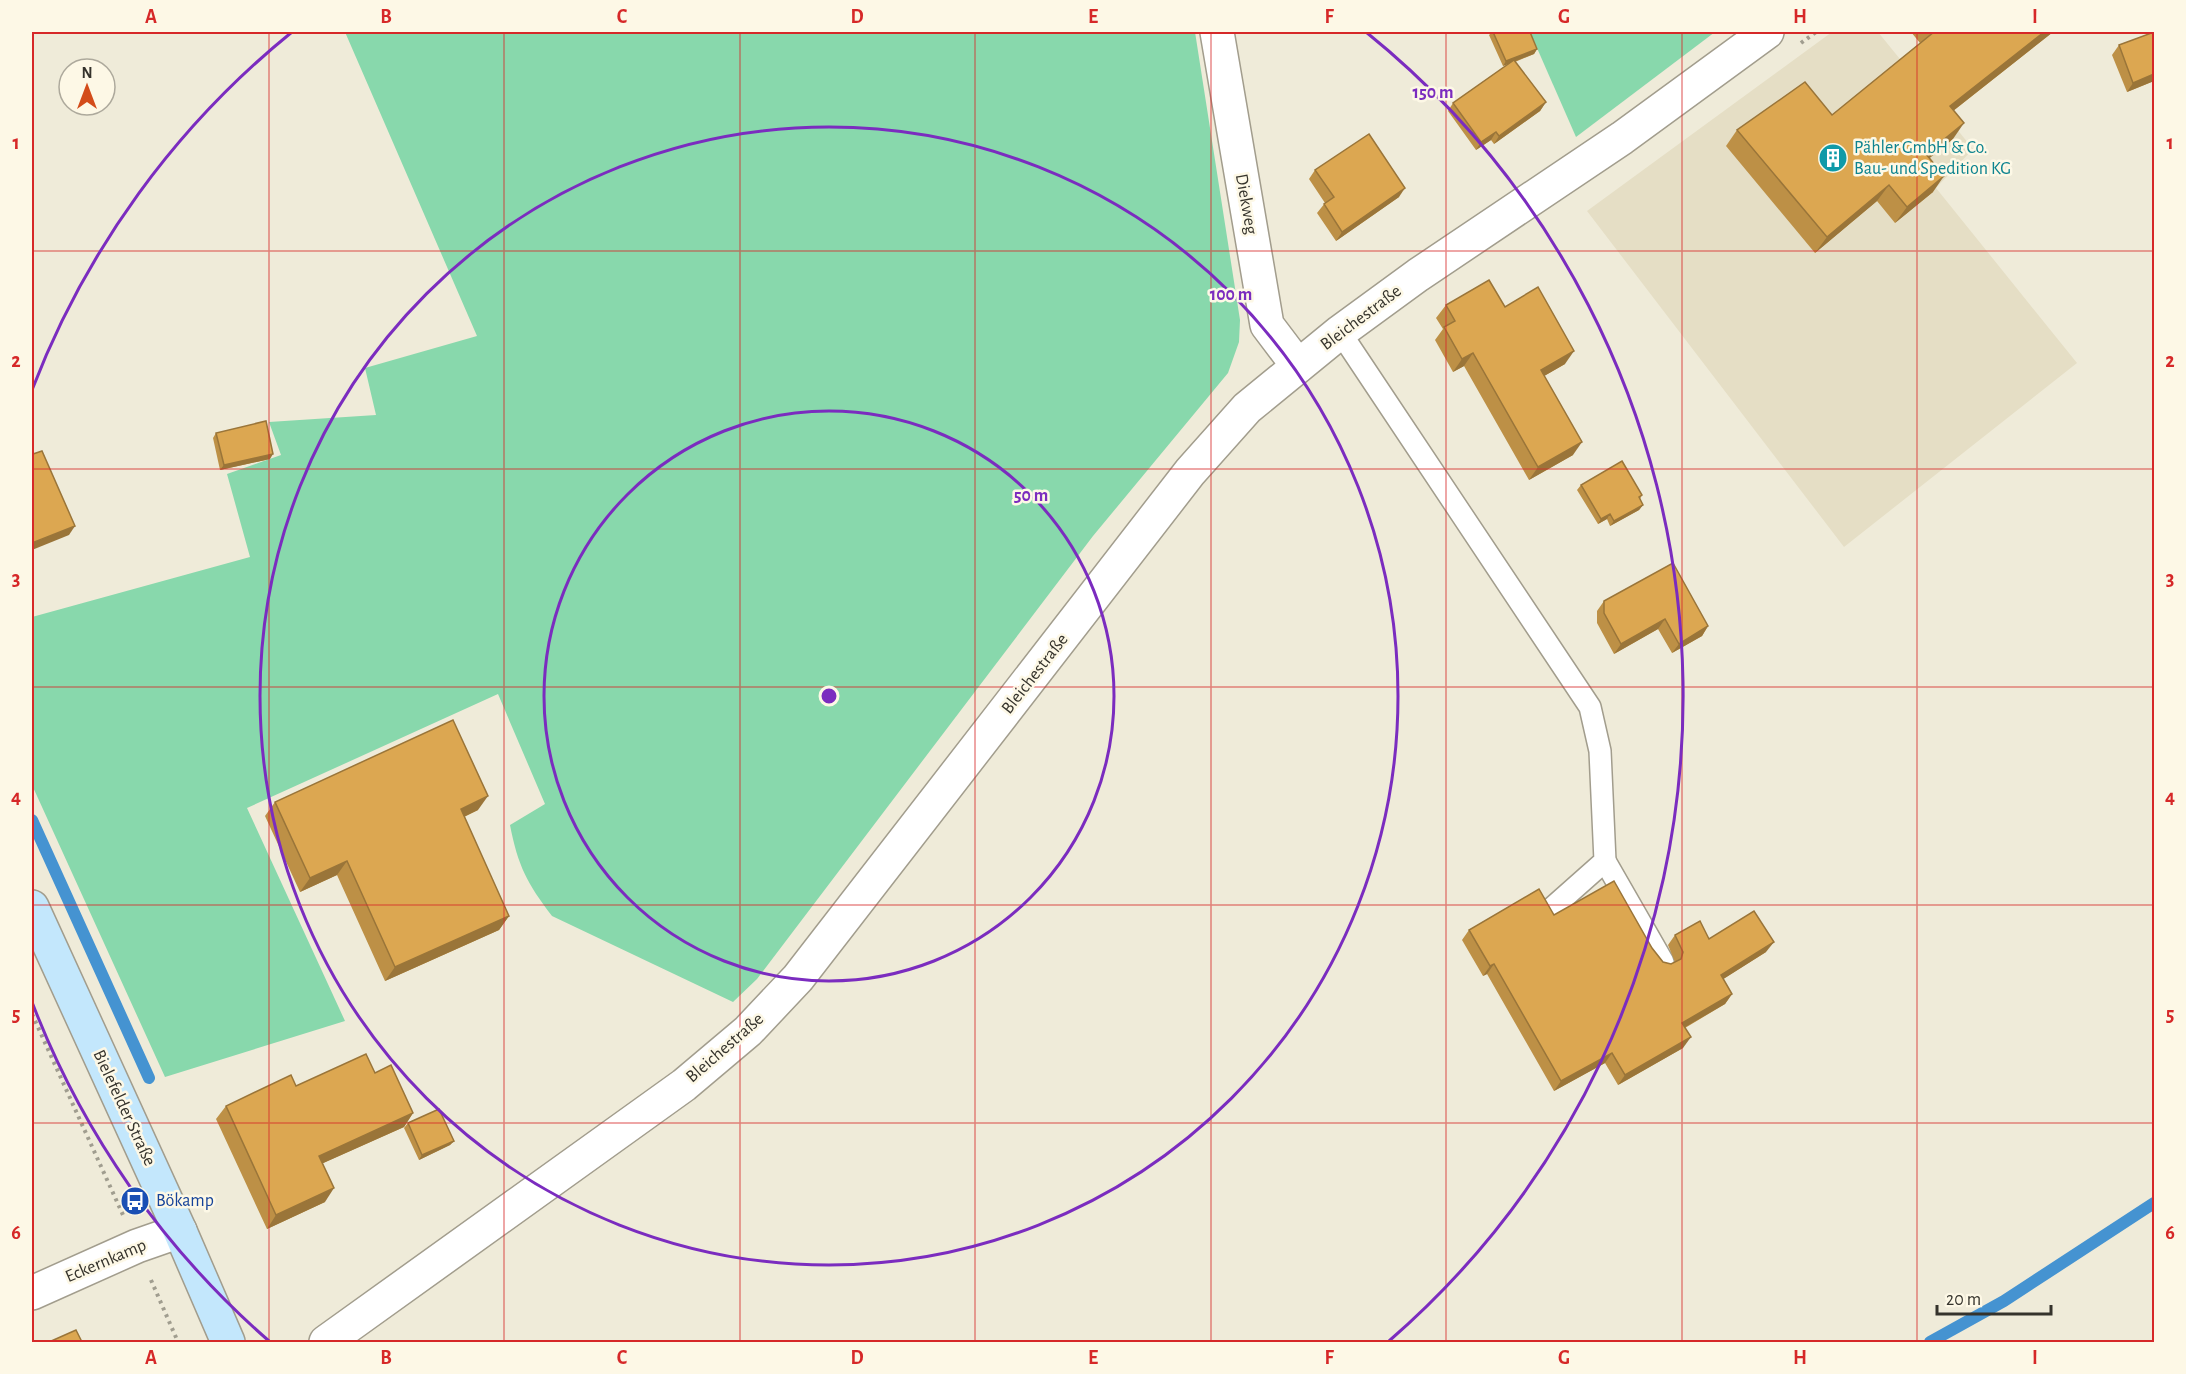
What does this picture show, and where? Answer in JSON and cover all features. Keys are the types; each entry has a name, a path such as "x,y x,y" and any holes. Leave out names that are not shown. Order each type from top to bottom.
{"main road":[{"name":"Bielefelder Straße","path":"32,907 180,1231 228,1342"}],"street":[{"name":"Diekweg","path":"1217,32 1267,326 1298,366"},
{"name":"Bleichestraße","path":"326,1342 612,1139 748,1031 805,969 1190,472 1247,408 1340,332 1418,275 1622,138 1767,32"},
{"name":"Eckernkamp","path":"32,1293 137,1246 180,1231"}],"lane":[{"path":"1340,332 1590,707 1600,751 1605,861 1663,962"},
{"path":"1552,908 1605,861"}],"path":[{"path":"32,1014 178,1342"}],"shaded area":[{"path":"1832,32 1878,32 1973,149 1936,188 2077,363 1844,547 1587,211"}],"green space":[{"path":"345,32 1195,32 1240,320 1239,342 1228,373 1093,536 757,979 733,1002 552,916 536,894 525,873 513,839 510,825 545,804 498,694 247,808 345,1021 165,1077 32,785 32,617 250,557 227,474 281,455 269,422 376,415 365,368 477,336"},
{"path":"1530,32 1715,32 1576,137"}],"building":[{"path":"1493,32 1530,32 1537,49 1506,61"},
{"name":"Pähler GmbH & Co. Bau- und Spedition KG","path":"1934,32 2044,32 1950,106 1964,123 1926,154 1944,176 1907,207 1889,185 1827,237 1737,130 1805,82 1832,115"},
{"path":"2154,32 2154,74 2133,83 2119,45"},
{"path":"1514,60 1546,102 1499,136 1496,132 1481,142 1453,103"},
{"path":"1369,134 1405,188 1342,232 1324,204 1334,197 1315,170"},
{"path":"1489,280 1505,307 1538,287 1574,351 1541,370 1582,442 1538,467 1473,353 1462,359 1444,327 1455,321 1446,305"},
{"path":"266,421 273,454 224,465 216,433"},
{"path":"32,451 33,454 42,451 75,526 32,543"},
{"path":"1622,461 1642,495 1639,497 1643,505 1614,521 1610,514 1601,519 1581,485"},
{"path":"1673,563 1708,626 1679,644 1665,619 1621,644 1604,613 1604,601"},
{"path":"453,720 488,796 461,809 509,916 395,967 347,861 310,878 275,802"},
{"path":"1614,881 1652,948 1663,962 1671,964 1681,959 1683,952 1675,935 1700,921 1709,939 1754,911 1774,942 1721,975 1732,994 1682,1023 1691,1037 1625,1075 1612,1053 1561,1081 1494,964 1490,966 1469,930 1539,889 1554,915"},
{"path":"366,1054 375,1073 391,1065 413,1113 319,1156 334,1188 276,1215 226,1106 291,1075 296,1086"},
{"path":"439,1109 454,1141 422,1155 408,1123"},
{"path":"76,1330 82,1342 49,1342"}],"waterway":[{"path":"32,820 149,1078"},
{"path":"1930,1342 2004,1301 2154,1203"}],"place":[{"name":"Pähler GmbH & Co. Bau- und Spedition KG","path":"1833,158"},
{"name":"Bökamp","path":"135,1201"}]}
